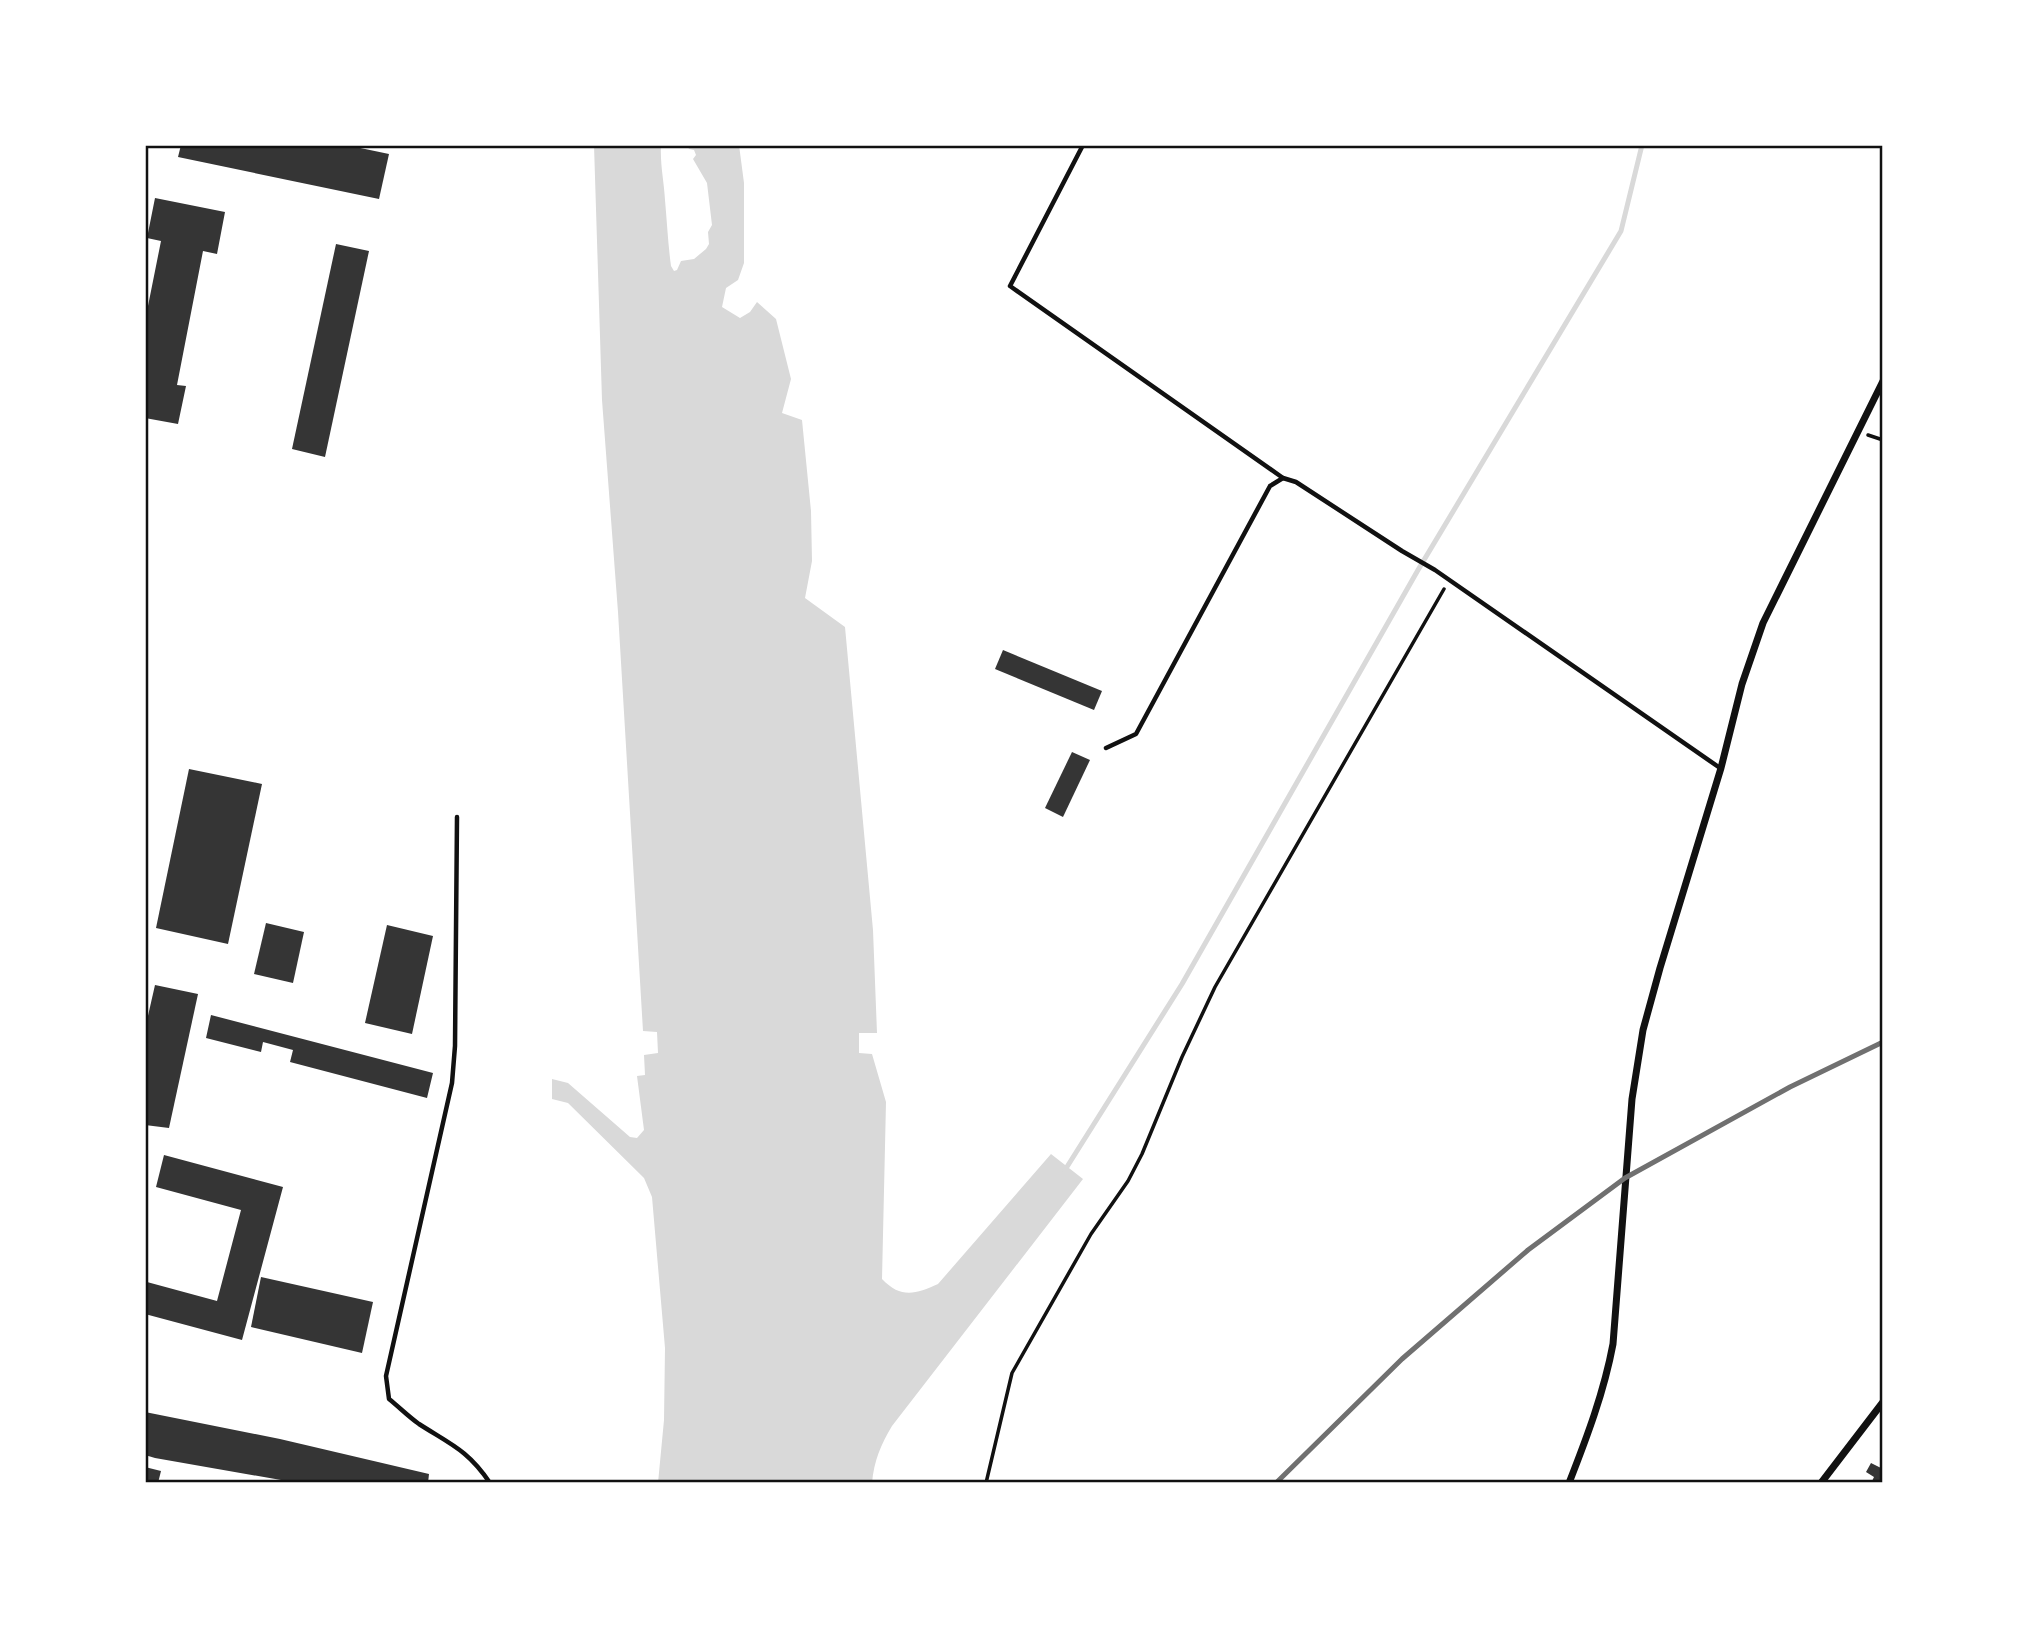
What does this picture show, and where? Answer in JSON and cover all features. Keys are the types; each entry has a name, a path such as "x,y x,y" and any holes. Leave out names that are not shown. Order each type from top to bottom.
{"street":[{"path":"1569,1483 1595,1416 1613,1344 1632,1098 1643,1030 1660,968 1721,768 1742,684 1763,623 1883,381"},
{"path":"1821,1483 1883,1402"}],"lane":[{"path":"1083,145 1010,286 1283,478 1296,482 1435,570 1721,768"},
{"path":"1106,748 1136,734 1270,486 1283,478"},
{"path":"457,817 455,1046 452,1083 386,1376 389,1399 416,1422 460,1448 478,1465 490,1483"}],"path":[{"path":"986,1483 1013,1373 1091,1234 1128,1181 1215,987 1449,580"}],"shaded area":[{"path":"594,145 661,145 669,249 674,271 681,261 694,259 706,249 709,244 708,232 712,225 707,183 693,159 696,155 694,150 687,145 739,145 744,183 744,263 738,280 726,288 722,307 740,318 750,312 757,302 776,319 791,379 782,413 802,420 811,511 812,561 805,598 845,627 873,930 877,1033 859,1033 859,1053 872,1054 886,1102 882,1279 896,1290 909,1293 938,1284 1051,1154 1083,1179 892,1426 874,1467 872,1483 658,1483 664,1420 665,1348 652,1197 644,1178 568,1103 552,1099 552,1079 568,1083 630,1137 637,1138 644,1130 637,1076 645,1075 644,1055 658,1053 657,1032 643,1031 618,612 602,400"}],"building":[{"path":"181,145 346,145 389,154 379,199 178,157"},
{"path":"155,198 225,212 217,254 203,251 177,385 186,386 178,424 145,418 145,321 161,241 147,238"},
{"path":"336,244 369,251 325,457 292,449"},
{"path":"1003,650 1102,691 1094,710 995,669"},
{"path":"1072,752 1090,760 1063,817 1045,808"},
{"path":"189,769 262,784 228,944 156,928"},
{"path":"266,923 304,932 293,983 254,974"},
{"path":"387,925 433,936 412,1034 365,1023"},
{"path":"155,985 198,994 169,1128 145,1125 145,1029"},
{"path":"211,1015 433,1073 427,1098 290,1062 293,1050 263,1042 261,1052 206,1038"},
{"path":"164,1155 283,1187 242,1340 145,1314 147,1282 217,1301 241,1210 156,1187"},
{"path":"261,1277 373,1302 362,1353 251,1327"},
{"path":"145,1412 280,1439 429,1474 428,1483 298,1483 155,1458 145,1455"},
{"path":"1871,1463 1883,1469 1883,1483 1871,1483 1874,1477 1866,1472"},
{"path":"145,1467 161,1471 158,1483 145,1483"}],"waterway":[{"path":"1065,1170 1182,984 1418,570 1621,231 1642,145"}],"railway":[{"path":"1276,1483 1402,1359 1528,1250 1625,1178 1790,1087 1883,1042"}]}
